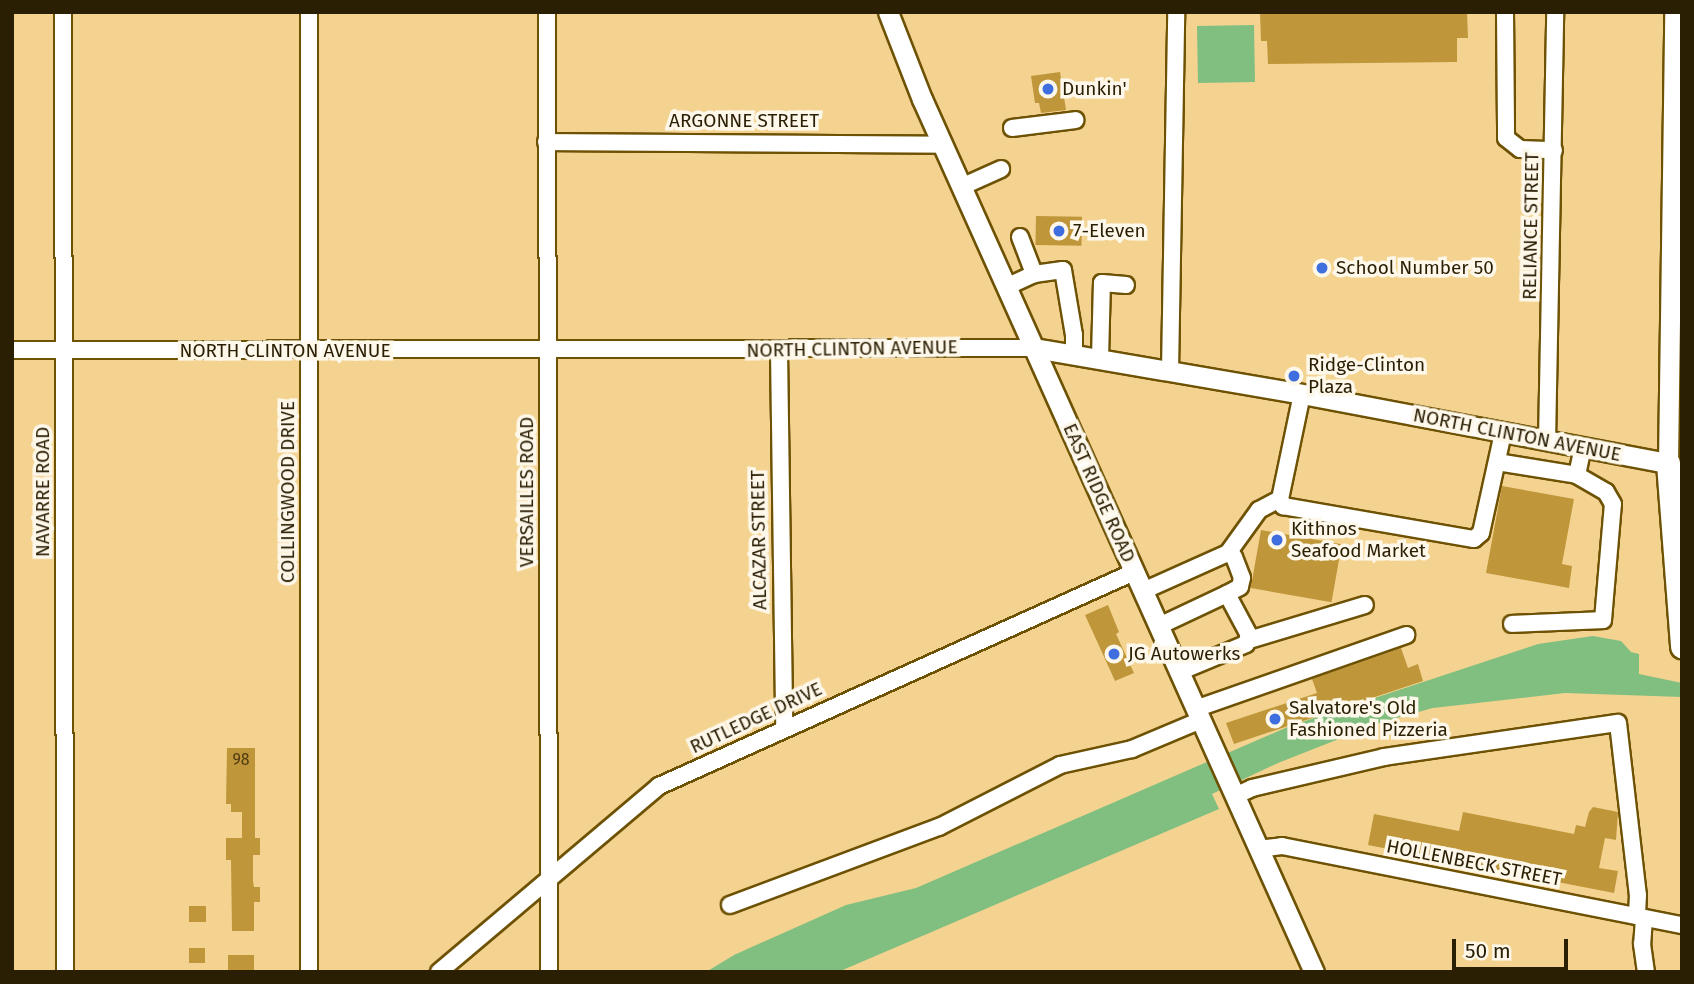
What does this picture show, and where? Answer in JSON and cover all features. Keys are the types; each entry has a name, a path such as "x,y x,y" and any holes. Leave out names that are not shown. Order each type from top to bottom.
{"highway":[{"path":"1675,464 1682,646"}],"main road":[{"name":"EAST RIDGE ROAD","path":"888,12 942,145 1314,972"},
{"path":"1674,12 1675,464"},
{"name":"NORTH CLINTON AVENUE","path":"1034,348 1302,394 1675,464"}],"street":[{"name":"NAVARRE ROAD","path":"63,12 65,972"},
{"name":"COLLINGWOOD DRIVE","path":"309,12 309,972"},
{"name":"VERSAILLES ROAD","path":"547,12 549,972"},
{"path":"1170,371 1176,12"},
{"path":"1505,12 1506,138 1520,149 1554,150"},
{"name":"RELIANCE STREET","path":"1547,441 1555,12"},
{"path":"1012,128 1076,120"},
{"name":"ARGONNE STREET","path":"547,142 942,145"},
{"path":"961,187 1001,169"},
{"path":"1020,237 1034,274"},
{"path":"1006,287 1034,274 1063,270 1074,335 1074,354"},
{"path":"1100,359 1102,283 1126,285"},
{"name":"NORTH CLINTON AVENUE","path":"12,350 779,351 1034,348"},
{"name":"ALCAZAR STREET","path":"779,351 783,728"},
{"path":"1302,394 1280,499 1283,506 1474,539 1481,533 1503,433"},
{"path":"1577,475 1583,447"},
{"path":"1497,462 1577,475 1606,492 1613,505 1603,620 1511,624"},
{"path":"1143,591 1228,553 1259,510 1280,499"},
{"path":"1159,626 1240,587 1242,578 1234,557 1228,553"},
{"name":"RUTLEDGE DRIVE","path":"439,972 659,786 1134,572"},
{"path":"1227,594 1249,635 1249,640"},
{"path":"1179,671 1249,640 1365,605"},
{"path":"730,905 939,827 1060,765 1132,749 1198,715 1406,635"},
{"path":"1235,796 1252,788 1384,757 1618,723 1646,972"},
{"name":"HOLLENBECK STREET","path":"1258,849 1282,846 1682,925"}],"green space":[{"path":"1254,25 1255,82 1198,83 1197,26"},
{"path":"1593,636 1621,641 1631,652 1639,654 1639,674 1682,683 1682,697 1565,693 1433,708 1382,722 1278,763 1212,794 1219,809 838,972 706,972 734,955 846,905 916,888 1290,726 1538,644"}],"building":[{"path":"1260,12 1467,12 1468,38 1457,38 1457,62 1268,64 1267,41 1261,41"},
{"name":"Dunkin'","path":"1060,72 1066,110 1041,113 1039,103 1035,103 1031,76"},
{"name":"7-Eleven","path":"1036,216 1082,217 1081,246 1035,245"},
{"path":"1502,486 1574,499 1562,564 1572,566 1569,588 1486,573"},
{"path":"1261,530 1342,544 1332,602 1251,588"},
{"name":"JG Autowerks","path":"1108,605 1119,632 1116,634 1134,673 1115,681 1085,615"},
{"path":"1401,648 1408,668 1418,664 1423,681 1234,744 1226,723 1317,693 1312,679"},
{"path":"227,748 255,748 255,838 260,838 260,855 253,855 253,881 254,887 260,887 260,902 254,902 254,931 232,931 231,860 226,860 226,838 242,838 242,812 231,812 231,804 226,804"},
{"path":"1593,807 1618,812 1616,840 1605,838 1599,868 1618,871 1614,893 1368,845 1374,814 1459,831 1463,812 1574,834 1576,825 1585,827"},
{"path":"189,906 206,906 206,922 189,922"},
{"path":"189,948 205,948 205,963 189,963"},
{"path":"228,955 254,955 254,972 228,972"}],"place":[{"name":"Dunkin'","path":"1048,89"},
{"name":"7-Eleven","path":"1059,231"},
{"name":"School Number 50","path":"1322,268"},
{"name":"Ridge-Clinton Plaza","path":"1294,376"},
{"name":"Kithnos Seafood Market","path":"1277,540"},
{"name":"JG Autowerks","path":"1114,654"},
{"name":"Salvatore's Old Fashioned Pizzeria","path":"1275,719"}]}
